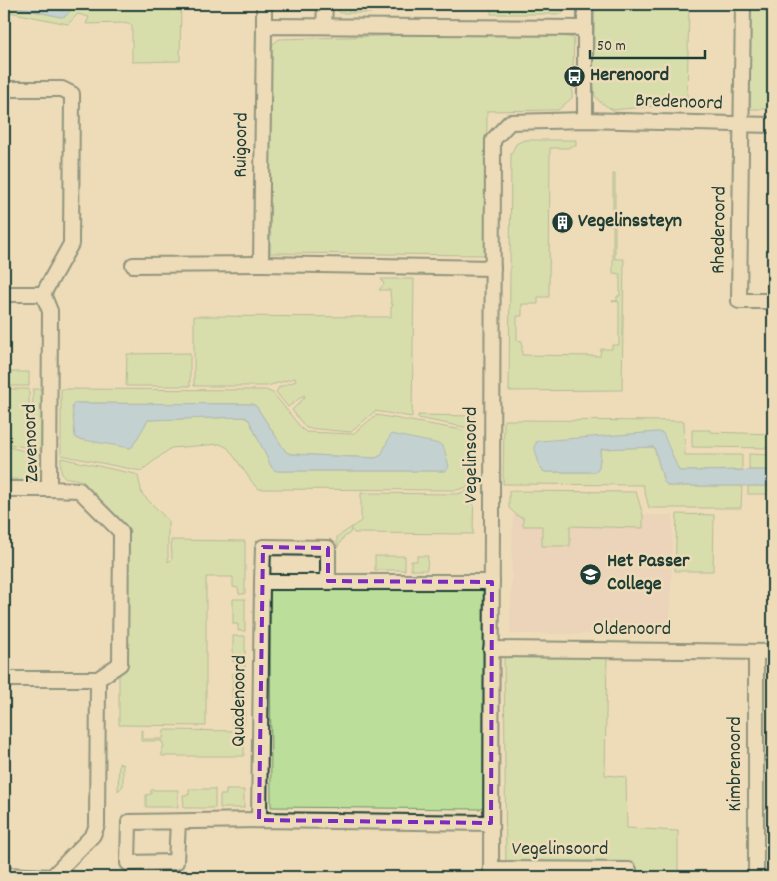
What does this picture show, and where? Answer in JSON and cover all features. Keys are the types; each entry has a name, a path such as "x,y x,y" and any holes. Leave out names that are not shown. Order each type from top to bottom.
{"street":[{"name":"Ruigoord","path":"261,264 264,4"},
{"path":"324,26 325,4"},
{"path":"585,4 585,120"},
{"path":"741,125 742,4"},
{"path":"264,26 585,28"},
{"path":"4,89 62,89 72,94 71,244 43,294 4,294"},
{"name":"Bredenoord","path":"585,120 773,125"},
{"name":"Vegelinsoord","path":"585,120 510,122 493,140 491,873 629,870"},
{"name":"Rhederoord","path":"741,125 739,301 773,301"},
{"path":"133,266 261,264 493,268"},
{"name":"Zevenoord","path":"43,294 50,311 49,489 79,490 121,532 120,664 98,679"},
{"path":"4,489 49,489"},
{"name":"Quadenoord","path":"259,820 263,548 328,548 328,581"},
{"path":"262,582 492,582"},
{"name":"Oldenoord","path":"491,649 773,652"},
{"name":"Kimbrenoord","path":"756,652 756,877"},
{"path":"4,679 98,679 97,825 93,835 52,877 4,875"},
{"path":"178,822 176,862 128,863 129,822 259,820 491,823"}],"highlighted area":[{"path":"263,547 328,548 328,581 492,582 491,823 259,820"}],"shaded area":[{"name":"Het Passer College","path":"513,514 673,515 670,634 510,634"}],"green space":[{"path":"28,4 181,4 180,61 132,62 132,25 123,23 86,24 89,17 78,14 68,24 4,11 4,5 61,17 67,11"},
{"path":"337,4 371,4 371,13 340,13 337,9"},
{"path":"491,4 566,4 562,14 491,14"},
{"path":"595,4 689,4 687,103 613,110 600,102 595,96 593,74"},
{"path":"751,4 773,4 773,109 750,109"},
{"path":"412,35 556,35 574,38 572,98 558,110 487,111 486,255 270,253 270,47 279,39"},
{"path":"524,140 576,140 576,146 550,148 549,297 538,297 538,304 522,304 522,316 517,316 517,340 522,341 522,355 600,356 601,349 612,349 612,345 619,345 619,302 612,301 617,301 617,296 620,296 620,274 613,273 613,174 615,174 615,259 624,259 622,390 509,391 511,154 516,144"},
{"path":"381,279 414,279 412,417 375,411 351,432 306,428 292,410 305,397 304,395 288,407 276,392 279,387 296,381 295,378 267,386 194,386 194,316 391,317 391,307 393,304 391,304 390,290 379,290 384,284"},
{"path":"190,353 190,386 126,386 127,354"},
{"path":"4,372 29,372 29,386 4,386"},
{"path":"4,389 29,389 29,448 4,443"},
{"path":"33,389 44,389 43,451 32,449"},
{"path":"61,389 266,390 273,393 306,432 353,434 376,415 474,432 474,487 457,490 259,489 228,448 220,444 171,448 141,471 61,455","holes":["75,403 252,404 256,406 286,452 291,454 376,458 381,455 443,471 277,471 272,468 249,420 243,417 148,420 130,448 72,406"]},
{"path":"418,415 474,416 474,429 418,418"},
{"path":"504,420 684,421 685,455 742,455 742,470 679,471 658,432 536,442 543,471 595,472 599,467 601,449 654,447 664,482 668,486 742,486 741,508 649,508 643,485 503,484"},
{"path":"692,430 773,434 773,448 692,447"},
{"path":"4,446 29,452 28,484 18,483 18,479 4,479"},
{"path":"32,452 43,455 43,464 41,475 32,483"},
{"path":"749,454 773,455 773,470 749,470"},
{"path":"61,458 138,476 142,494 168,520 168,562 172,559 171,540 245,541 245,594 239,594 238,588 233,587 233,577 206,577 206,726 119,725 119,673 126,665 127,647 130,646 130,643 127,643 127,534 85,488 88,487 83,481 67,478 62,475"},
{"path":"748,486 773,486 773,494 748,494"},
{"path":"474,490 473,534 354,533 351,529 350,533 343,538 337,548 337,537 361,521 361,493 458,494"},
{"path":"509,491 636,492 643,515 643,528 570,526 570,546 542,546 542,526 523,526 523,517 519,517 509,508"},
{"path":"677,514 714,515 713,571 675,571"},
{"path":"375,556 405,556 405,570 375,570"},
{"path":"417,556 428,556 427,570 411,570 411,561 417,561"},
{"path":"270,588 486,588 486,803 480,809 271,807"},
{"path":"233,599 245,599 245,631 238,631 238,624 233,624"},
{"path":"233,636 245,636 245,668 238,668 238,662 233,662"},
{"path":"607,652 605,775 626,777 627,828 678,831 678,877 506,877 504,654"},
{"path":"769,660 773,660 773,877 769,877"},
{"path":"233,673 245,673 245,705 238,705 238,698 232,698"},
{"path":"232,710 245,710 244,726 232,726"},
{"path":"141,730 143,730 143,739 163,739 164,730 244,731 244,756 162,756 162,748 164,747 162,741 141,741"},
{"path":"119,763 123,765 123,786 118,791"},
{"path":"189,789 215,789 215,808 184,808 183,795 189,795"},
{"path":"151,790 178,790 178,807 146,807 146,795 151,794"},
{"path":"226,790 244,790 244,808 220,808 220,795 226,795"}],"water":[{"path":"4,4 28,4 63,11 67,9 68,4 71,4 66,16 61,17"},
{"path":"75,403 252,404 256,406 286,452 291,454 376,458 381,455 391,434 440,444 444,448 449,467 446,471 276,471 272,468 249,420 245,417 148,420 130,448 75,437 72,406"},
{"path":"663,433 679,471 773,470 773,486 669,486 664,482 654,447 601,449 599,467 595,472 545,472 540,468 534,446 538,441"}],"place":[{"name":"Herenoord","path":"574,76"},
{"name":"Vegelinssteyn","path":"562,222"},
{"name":"Het Passer College","path":"591,574"}]}
